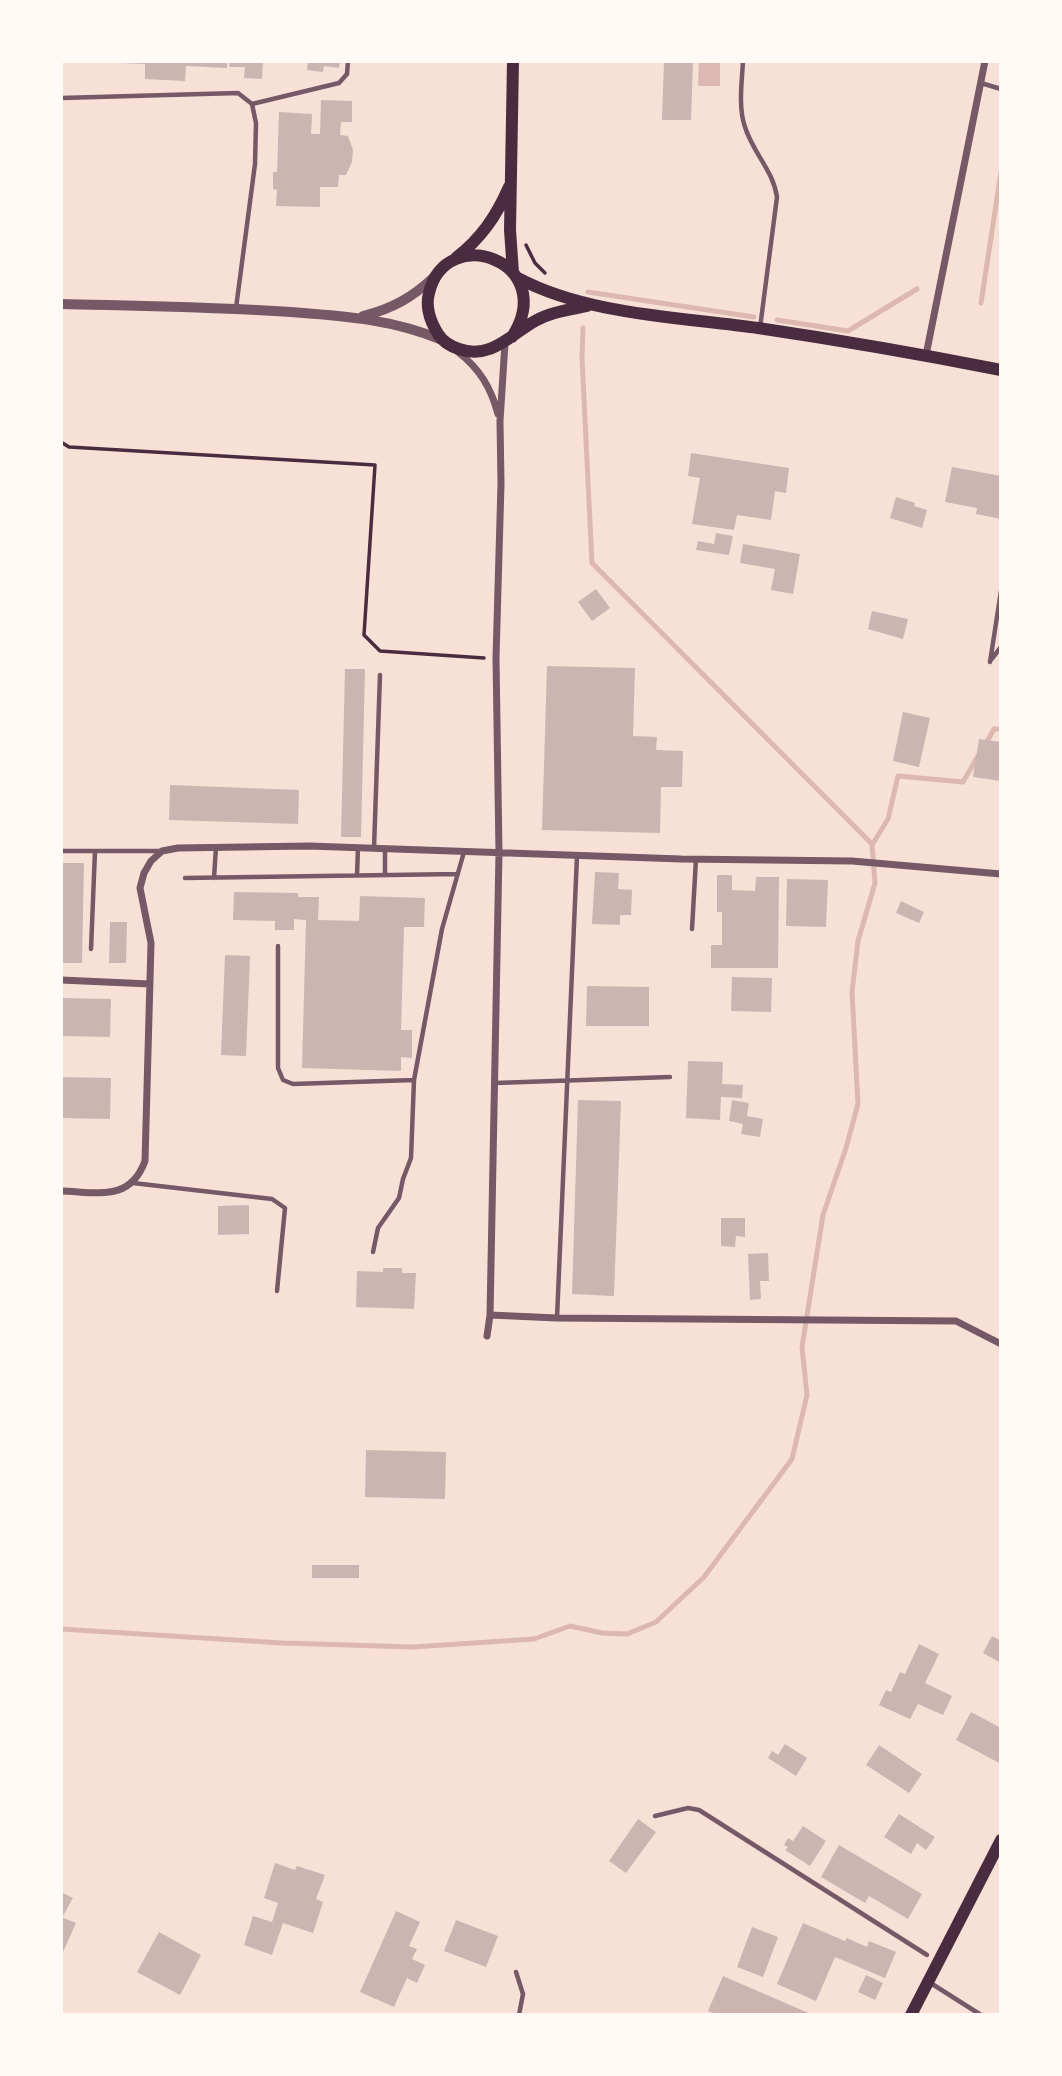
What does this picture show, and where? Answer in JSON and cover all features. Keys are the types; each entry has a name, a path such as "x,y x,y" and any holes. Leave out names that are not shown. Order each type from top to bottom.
{"main road":[{"path":"508,340 521,323 524,307 523,291 516,276 510,230 513,61"},
{"path":"512,180 500,207 480,238 442,269 429,292 427,308 431,324 447,343 468,352 484,352 508,340 537,320 553,313 591,305"},
{"path":"442,269 460,258 475,255 491,257 504,264 516,276 551,293 591,305 760,328 1001,370"},
{"path":"911,2015 1001,1840"}],"street":[{"path":"926,355 985,61"},
{"path":"359,317 382,312 402,302 442,269"},
{"path":"61,304 236,308 359,317 402,325 447,343 469,360 492,393 500,421"},
{"path":"487,1336 490,1315 499,853 496,659 500,421 508,340"},
{"path":"61,1191 117,1191 133,1183 140,1175 145,1161 151,943 140,888 151,860 162,852 178,848 216,847 358,848 862,862 1001,874"},
{"path":"61,979 150,984"},
{"path":"490,1315 557,1318 956,1321 1001,1344"}],"lane":[{"path":"252,104 339,83 347,74 348,61"},
{"path":"743,61 741,113 744,126 768,167 775,183 777,197 760,328"},
{"path":"981,83 1001,89"},
{"path":"61,98 238,93 252,104 257,123 255,164 236,308"},
{"path":"1001,591 990,662 1001,647"},
{"path":"374,849 380,675"},
{"path":"214,878 216,847"},
{"path":"357,876 358,848"},
{"path":"385,849 385,875"},
{"path":"61,851 162,852"},
{"path":"91,949 95,851"},
{"path":"373,1252 378,1228 399,1198 411,1158 414,1080 442,929 464,852"},
{"path":"557,1318 577,856"},
{"path":"692,929 696,859"},
{"path":"185,878 458,874"},
{"path":"278,946 278,1068 283,1080 293,1084 414,1080"},
{"path":"495,1083 670,1077"},
{"path":"133,1183 279,1202 285,1208 277,1291"},
{"path":"655,1816 688,1808 699,1810 927,1955"},
{"path":"516,1972 523,1994 519,2015"},
{"path":"929,1982 981,2015"}],"path":[{"path":"526,244 536,263 551,279"},
{"path":"61,443 69,447 374,465 364,635 380,651 496,659"}],"shaded area":[{"path":"699,61 720,61 720,86 698,86"}],"building":[{"path":"121,61 227,61 227,68 186,66 185,81 145,79 145,64"},
{"path":"230,61 263,61 262,79 244,78 245,67 229,67"},
{"path":"308,61 340,61 339,68 324,66 323,72 307,70"},
{"path":"664,61 693,62 691,120 662,120"},
{"path":"321,100 352,101 352,122 341,122 340,135 348,136 353,150 352,162 346,175 339,175 338,187 320,187 320,207 276,206 277,190 273,189 273,172 277,172 279,112 312,114 311,134 320,134"},
{"path":"691,453 789,468 786,493 775,491 771,520 737,515 734,530 692,524 700,478 688,476"},
{"path":"952,467 1001,476 1001,519 976,514 977,508 945,502"},
{"path":"896,497 927,510 922,528 890,518"},
{"path":"716,533 733,536 729,555 696,550 698,541 714,544"},
{"path":"743,544 800,554 793,594 771,590 775,569 740,563"},
{"path":"596,589 610,608 592,621 578,602"},
{"path":"872,611 908,619 903,639 868,629"},
{"path":"547,666 635,668 633,736 657,737 656,750 683,751 682,787 661,787 660,833 542,830"},
{"path":"345,669 365,669 361,837 341,837"},
{"path":"903,712 930,718 919,767 893,761"},
{"path":"979,739 1001,742 1001,781 973,777"},
{"path":"170,785 299,790 298,824 169,820"},
{"path":"63,863 84,863 82,963 61,963"},
{"path":"595,872 619,873 618,889 632,890 631,915 620,915 620,925 592,924"},
{"path":"717,875 732,875 732,890 755,891 756,877 779,877 778,968 711,968 711,945 722,945 722,912 717,912"},
{"path":"787,879 828,880 826,927 786,926"},
{"path":"234,892 298,893 298,897 319,897 318,920 359,921 360,896 425,898 424,927 404,927 401,1030 412,1030 412,1058 401,1057 401,1071 302,1068 306,920 294,919 294,930 275,930 275,921 233,920"},
{"path":"901,901 924,912 919,923 896,913"},
{"path":"110,922 127,922 126,963 109,963"},
{"path":"225,955 250,956 246,1056 221,1055"},
{"path":"732,977 772,978 771,1012 731,1011"},
{"path":"587,986 649,987 649,1026 586,1026"},
{"path":"61,998 111,999 110,1037 61,1036"},
{"path":"688,1061 723,1062 722,1084 743,1085 742,1098 721,1097 720,1120 686,1118"},
{"path":"61,1077 111,1078 110,1119 61,1118"},
{"path":"578,1100 621,1101 614,1296 572,1294"},
{"path":"732,1100 749,1103 747,1116 763,1119 760,1137 741,1134 743,1124 729,1121"},
{"path":"249,1205 249,1234 218,1235 218,1206"},
{"path":"721,1218 745,1218 745,1237 736,1236 735,1247 721,1246"},
{"path":"768,1253 769,1281 760,1281 761,1299 750,1300 748,1254"},
{"path":"383,1268 402,1268 402,1273 416,1273 414,1309 356,1307 357,1271 383,1272"},
{"path":"366,1450 446,1452 445,1499 365,1497"},
{"path":"312,1565 359,1565 359,1578 312,1578"},
{"path":"992,1636 1001,1641 999,1662 983,1653"},
{"path":"919,1644 939,1654 925,1683 952,1696 943,1715 918,1704 910,1719 879,1705 886,1690 891,1692 900,1672 905,1674"},
{"path":"971,1712 1001,1728 1001,1764 956,1740"},
{"path":"785,1744 807,1758 796,1776 768,1758 772,1751 778,1755"},
{"path":"879,1745 922,1774 909,1793 866,1765"},
{"path":"899,1814 935,1837 926,1850 917,1843 911,1854 884,1837"},
{"path":"638,1819 656,1832 626,1873 609,1861"},
{"path":"803,1826 826,1841 810,1866 785,1850 788,1847 784,1845 788,1838 793,1841"},
{"path":"839,1845 922,1894 908,1919 869,1896 865,1903 821,1877"},
{"path":"275,1863 295,1870 297,1866 325,1875 316,1899 323,1902 313,1933 283,1923 272,1955 244,1945 253,1916 272,1922 278,1903 264,1898"},
{"path":"61,1892 73,1898 63,1916 61,1915"},
{"path":"396,1911 420,1922 409,1946 417,1949 412,1959 425,1965 417,1983 407,1978 394,2007 360,1992"},
{"path":"61,1917 76,1923 63,1952 61,1951"},
{"path":"456,1920 498,1936 486,1967 444,1951"},
{"path":"803,1923 845,1941 847,1938 867,1947 869,1941 896,1952 885,1978 835,1957 816,2001 777,1984"},
{"path":"752,1927 778,1937 763,1977 737,1967"},
{"path":"159,1932 201,1955 180,1995 137,1972"},
{"path":"866,1975 883,1983 875,2000 858,1992"},
{"path":"723,1976 813,2015 717,2015 708,2011"}],"waterway":[{"path":"981,303 1001,172"},
{"path":"777,320 848,331 917,289"},
{"path":"588,292 754,317"},
{"path":"61,1629 282,1643 413,1647 534,1639 570,1626 602,1633 627,1634 656,1622 704,1577 792,1459 807,1395 802,1347 823,1215 858,1104 852,992 858,941 875,883 872,844 592,563 582,358 583,328"},
{"path":"985,745 994,729 1001,729"},
{"path":"872,845 888,819 898,776 963,782 978,756"}]}
